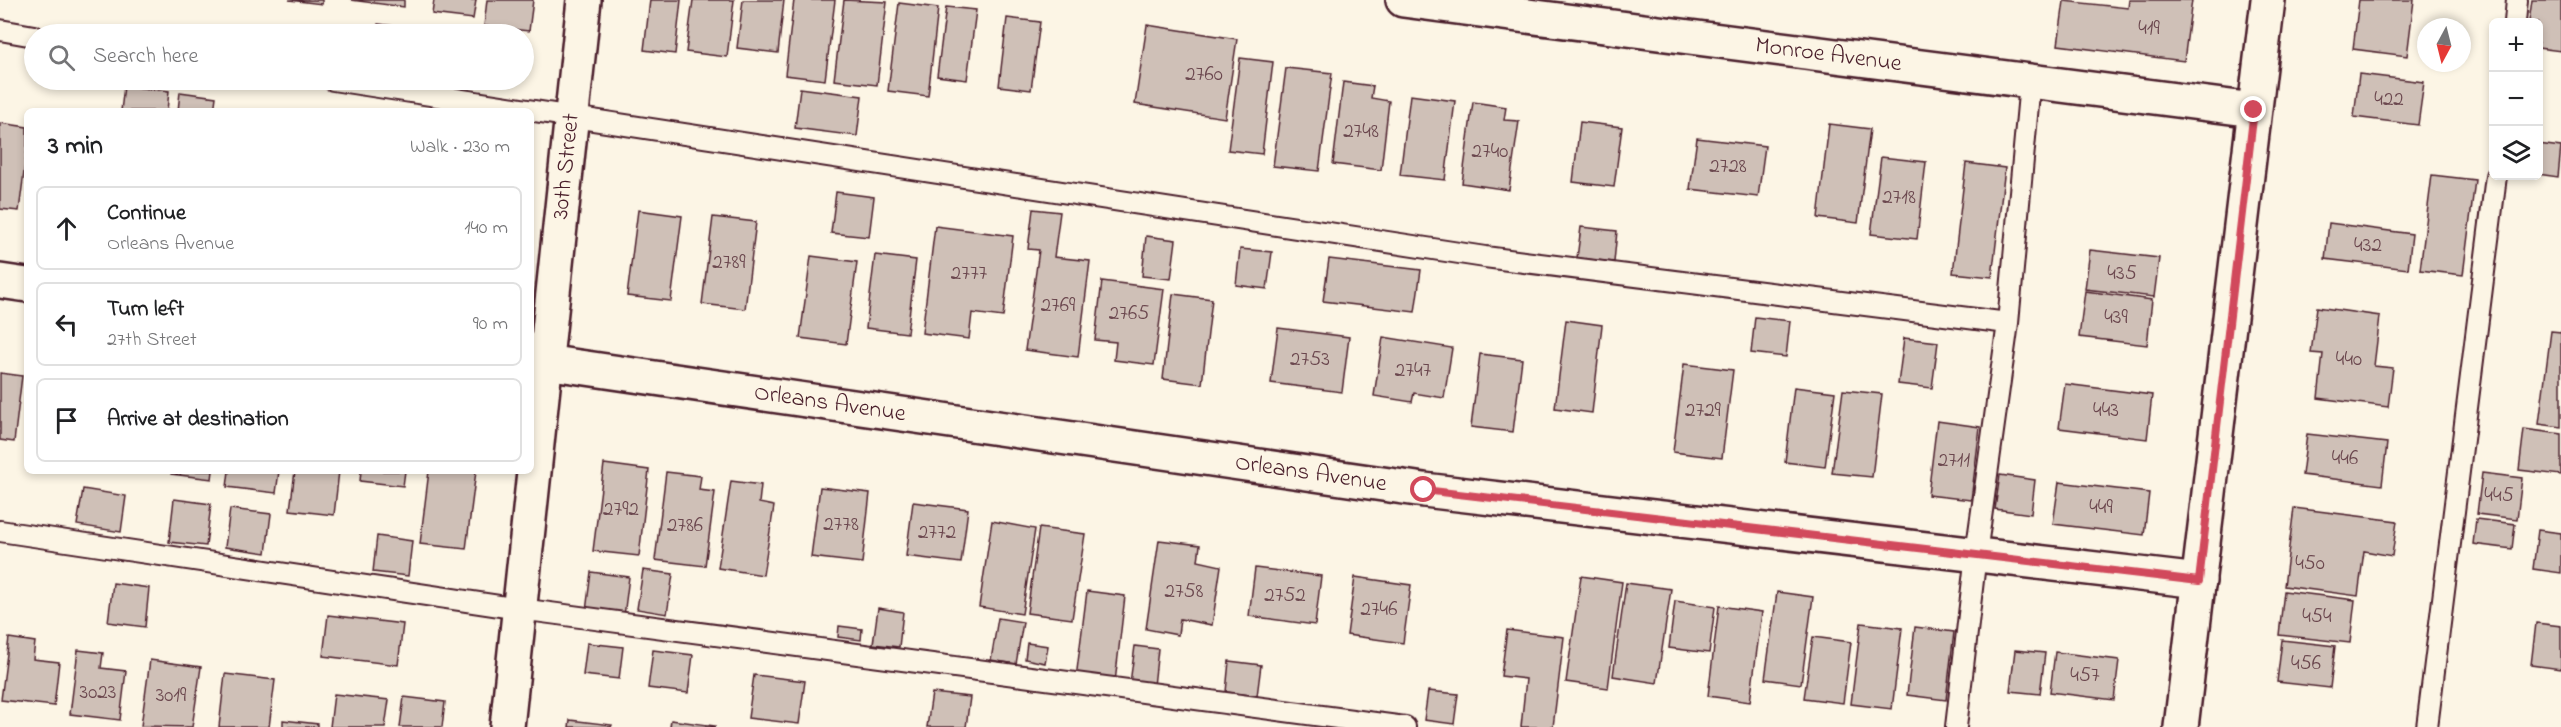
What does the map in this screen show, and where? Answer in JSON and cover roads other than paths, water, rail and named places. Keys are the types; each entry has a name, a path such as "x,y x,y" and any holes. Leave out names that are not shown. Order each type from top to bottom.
{"street":[{"name":"30th Street","path":"534,417 538,362 572,115 584,0"},
{"name":"Monroe Avenue","path":"1402,0 2254,110"},
{"path":"2181,727 2268,0"},
{"path":"0,281 24,285"},
{"name":"Orleans Avenue","path":"538,362 1424,490 2199,581"},
{"name":"30th Street","path":"507,727 520,609 530,474"}],"lane":[{"path":"2515,18 2517,0"},
{"path":"0,30 24,34"},
{"path":"1956,727 1976,554 2008,323 2030,82"},
{"path":"401,90 524,108"},
{"path":"534,109 1485,257 2008,323"},
{"path":"2427,727 2495,180"},
{"path":"0,531 520,609 1405,727"}]}
